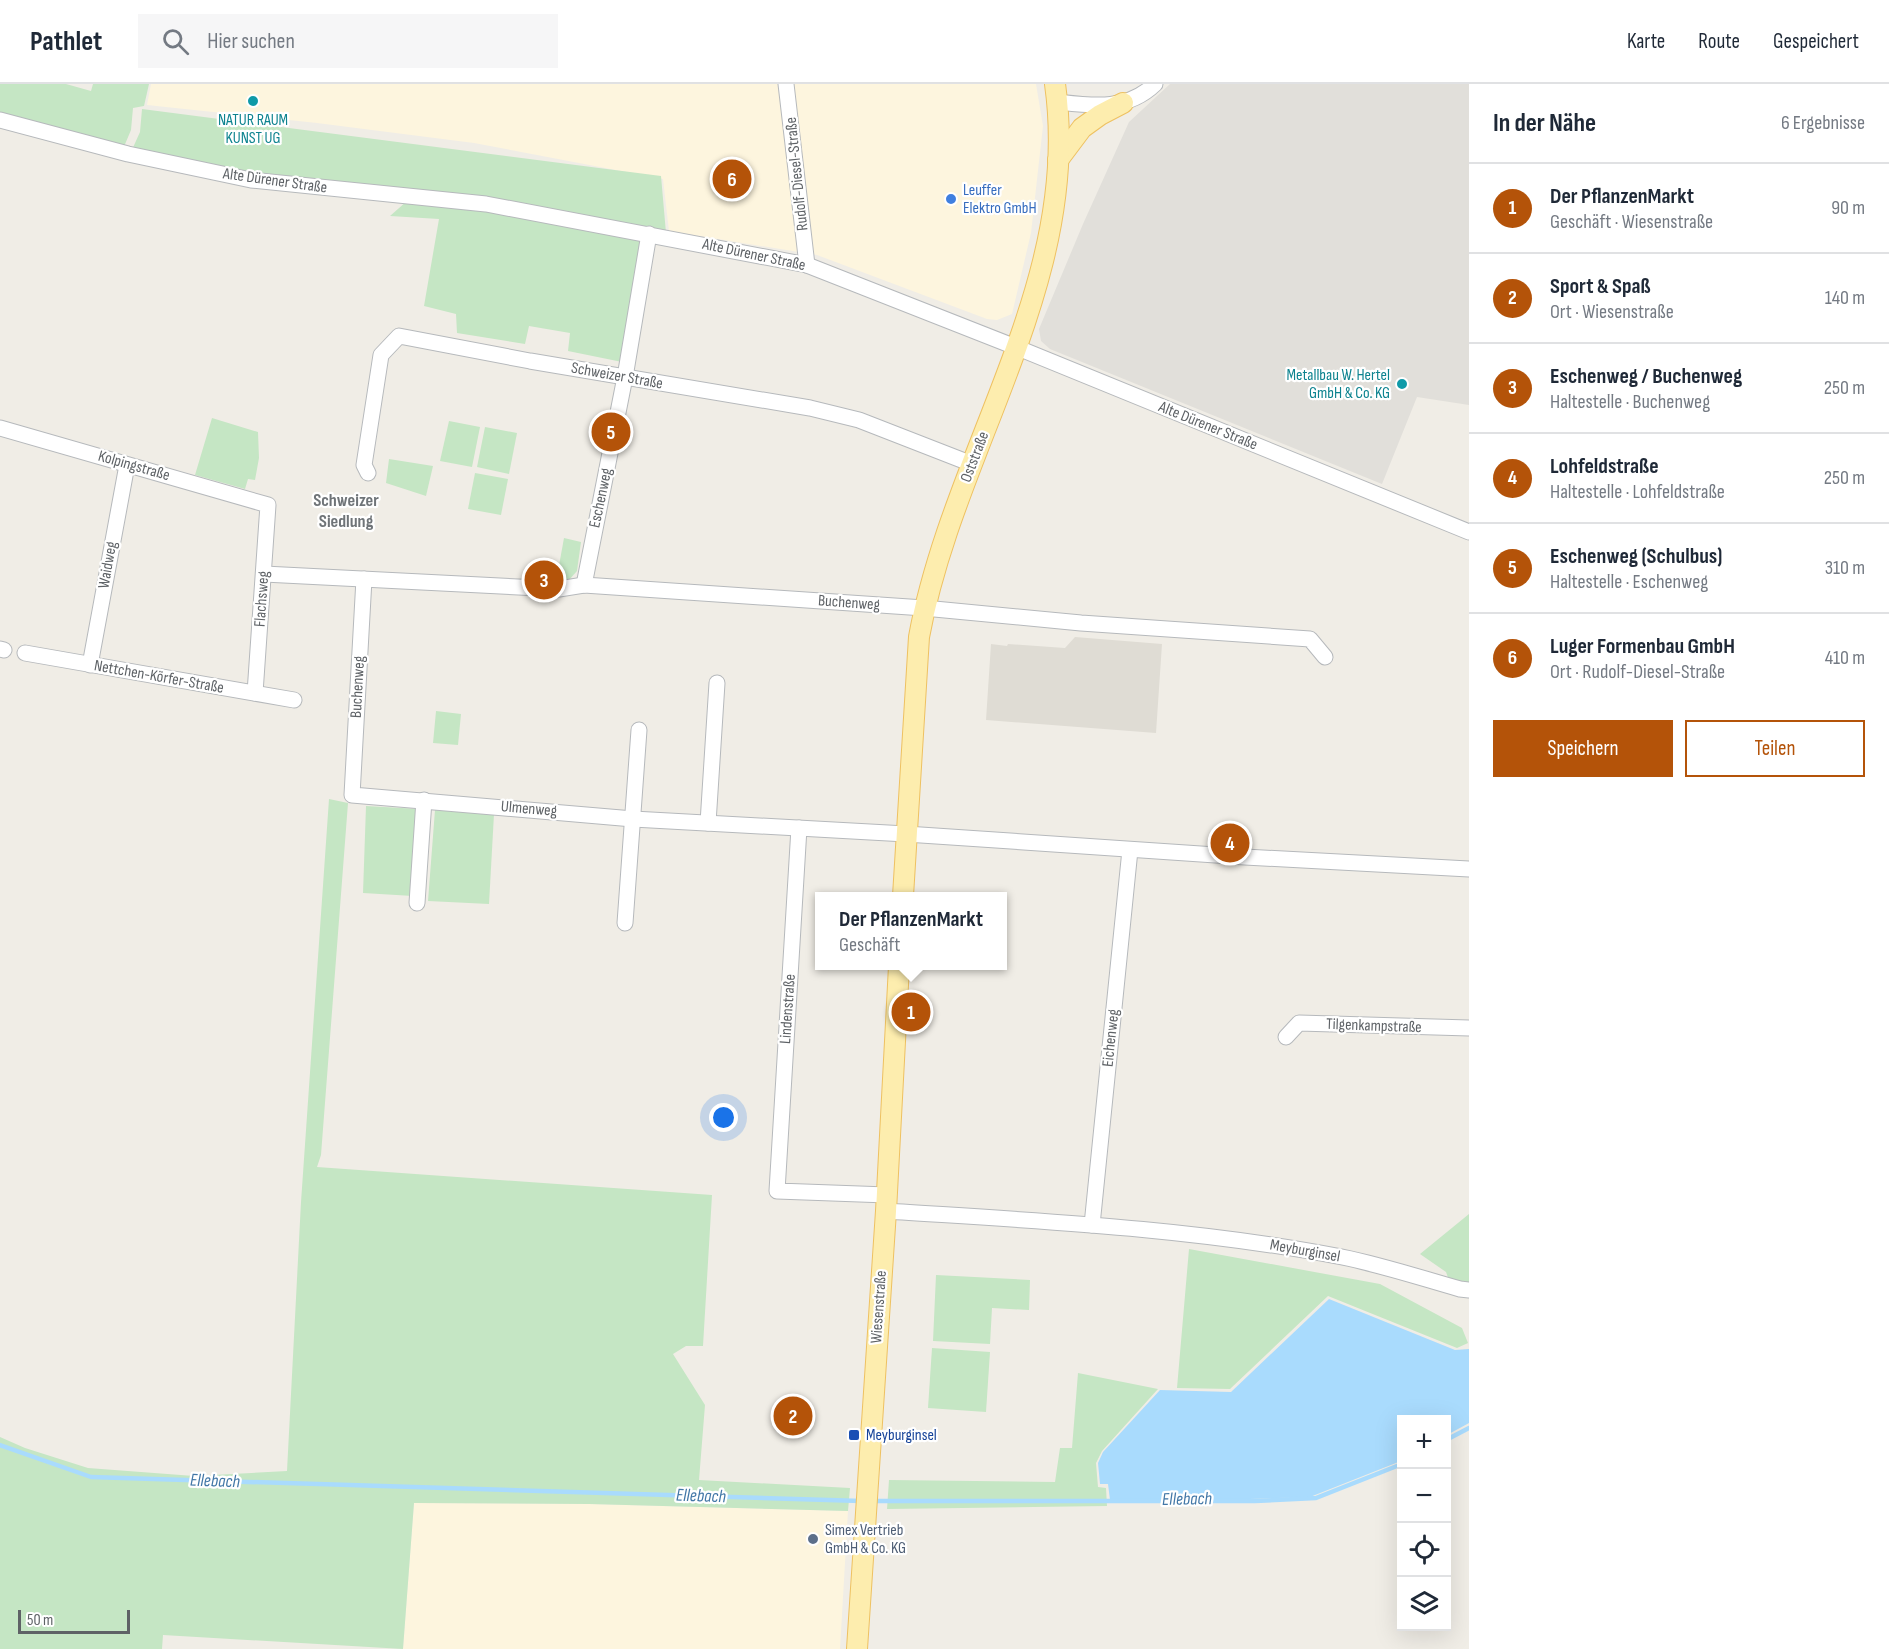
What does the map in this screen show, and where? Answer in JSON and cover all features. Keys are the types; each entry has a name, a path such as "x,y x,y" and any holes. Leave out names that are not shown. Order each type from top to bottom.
{"main road":[{"name":"Oststraße","path":"906,834 919,637 924,608 940,550 1018,348 1045,258 1054,211 1058,160 1056,93"},
{"path":"1058,160 1082,128 1123,103"},
{"path":"903,892 906,834"},
{"name":"Wiesenstraße","path":"857,1649 899,970"}],"street":[{"name":"Rudolf-Diesel-Straße","path":"786,84 807,265"},
{"path":"1056,93 1095,106 1123,103 1138,97 1155,84"},
{"name":"Alte Dürener Straße","path":"0,120 128,154 251,180 486,204 807,265 1018,348 1469,532"},
{"name":"Eschenweg","path":"584,585 625,377 649,234"},
{"name":"Schweizer Straße","path":"368,472 364,465 381,355 399,336 810,408 859,420 972,464"},
{"name":"Kolpingstraße","path":"0,428 268,505"},
{"name":"Waidweg","path":"90,665 127,465"},
{"name":"Flachsweg","path":"255,693 268,505"},
{"name":"Buchenweg","path":"264,574 559,589 584,585 924,608 1081,623 1310,639 1325,657"},
{"name":"Buchenweg","path":"352,795 364,579"},
{"name":"Nettchen-Körfer-Straße","path":"25,653 294,700"},
{"path":"708,823 717,683"},
{"path":"625,923 639,729"},
{"name":"Ulmenweg","path":"352,795 633,819 1469,869"},
{"path":"417,903 424,800"},
{"name":"Lindenstraße","path":"777,1191 799,828"},
{"name":"Eichenweg","path":"1092,1226 1130,850"},
{"name":"Tilgenkampstraße","path":"1286,1037 1299,1023 1469,1028"},
{"name":"Meyburginsel","path":"777,1191 1250,1242 1343,1257 1469,1290"}],"shaded area":[{"path":"151,84 1036,84 1043,126 1031,233 1012,314 997,320 987,319 817,255 669,231 663,179 474,143 147,105"},
{"path":"1170,84 1469,84 1469,405 1417,397 1382,484 1050,349 1041,341 1039,329 1129,122"},
{"path":"1075,637 1162,644 1156,733 986,720 991,644 1065,648"},
{"path":"414,1503 589,1504 848,1511 840,1649 403,1649"}],"green space":[{"path":"0,84 66,84 91,91 93,84 149,84 144,106 133,108 131,130 123,149 0,115"},
{"path":"142,109 661,176 666,233 249,176 131,152 140,132"},
{"path":"407,201 484,209 644,240 622,362 568,351 570,333 529,326 525,344 457,333 456,314 424,306 439,219 390,216"},
{"path":"212,418 258,432 259,458 255,480 248,479 245,489 195,475"},
{"path":"449,421 480,427 472,467 440,461"},
{"path":"485,427 517,433 509,474 477,467"},
{"path":"389,459 433,466 426,496 386,483"},
{"path":"475,473 508,479 501,515 468,509"},
{"path":"564,538 581,542 577,571 568,581 556,582"},
{"path":"436,711 461,714 458,745 433,743"},
{"path":"329,799 348,803 321,1155 317,1167 712,1195 703,1346 686,1346 673,1354 705,1405 699,1480 850,1488 848,1511 589,1504 414,1503 403,1649 163,1635 162,1649 0,1649 0,1437 25,1448 88,1468 194,1476 287,1471 301,1202"},
{"path":"366,806 419,809 413,896 363,893"},
{"path":"435,810 494,814 489,904 428,901"},
{"path":"1469,1214 1469,1287 1450,1283 1446,1272 1420,1254"},
{"path":"1189,1249 1380,1284 1462,1328 1468,1343 1457,1348 1328,1296 1230,1389 1177,1388"},
{"path":"936,1275 1030,1280 1029,1310 992,1308 990,1344 933,1341"},
{"path":"932,1348 990,1352 986,1412 928,1408"},
{"path":"1078,1373 1158,1389 1102,1451 1096,1463 1098,1487 1106,1488 1107,1506 887,1509 889,1480 1055,1482 1060,1448 1072,1448"}],"water":[{"path":"1329,1299 1455,1350 1469,1349 1469,1423 1451,1433 1451,1415 1397,1415 1397,1463 1310,1497 1110,1500 1108,1484 1100,1484 1098,1463 1103,1452 1160,1390 1231,1392"}],"waterway":[{"name":"Ellebach","path":"1451,1437 1469,1428"},
{"name":"Ellebach","path":"0,1445 91,1477 861,1501"},
{"name":"Ellebach","path":"873,1501 1255,1501 1316,1498 1397,1466"}],"place":[{"name":"NATUR RAUM KUNST UG","path":"253,101"},
{"name":"Luger Formenbau GmbH","path":"732,179"},
{"name":"Leuffer Elektro GmbH","path":"951,199"},
{"name":"Metallbau W. Hertel GmbH & Co. KG","path":"1402,384"},
{"name":"Eschenweg (Schulbus)","path":"611,432"},
{"name":"Eschenweg / Buchenweg","path":"544,580"},
{"name":"Lohfeldstraße","path":"1230,843"},
{"name":"Der PflanzenMarkt","path":"911,1012"},
{"name":"Sport & Spaß","path":"793,1416"},
{"name":"Meyburginsel","path":"854,1435"},
{"name":"Simex Vertrieb GmbH & Co. KG","path":"813,1539"}],"district":[{"name":"Schweizer Siedlung","path":"346,510"}]}
